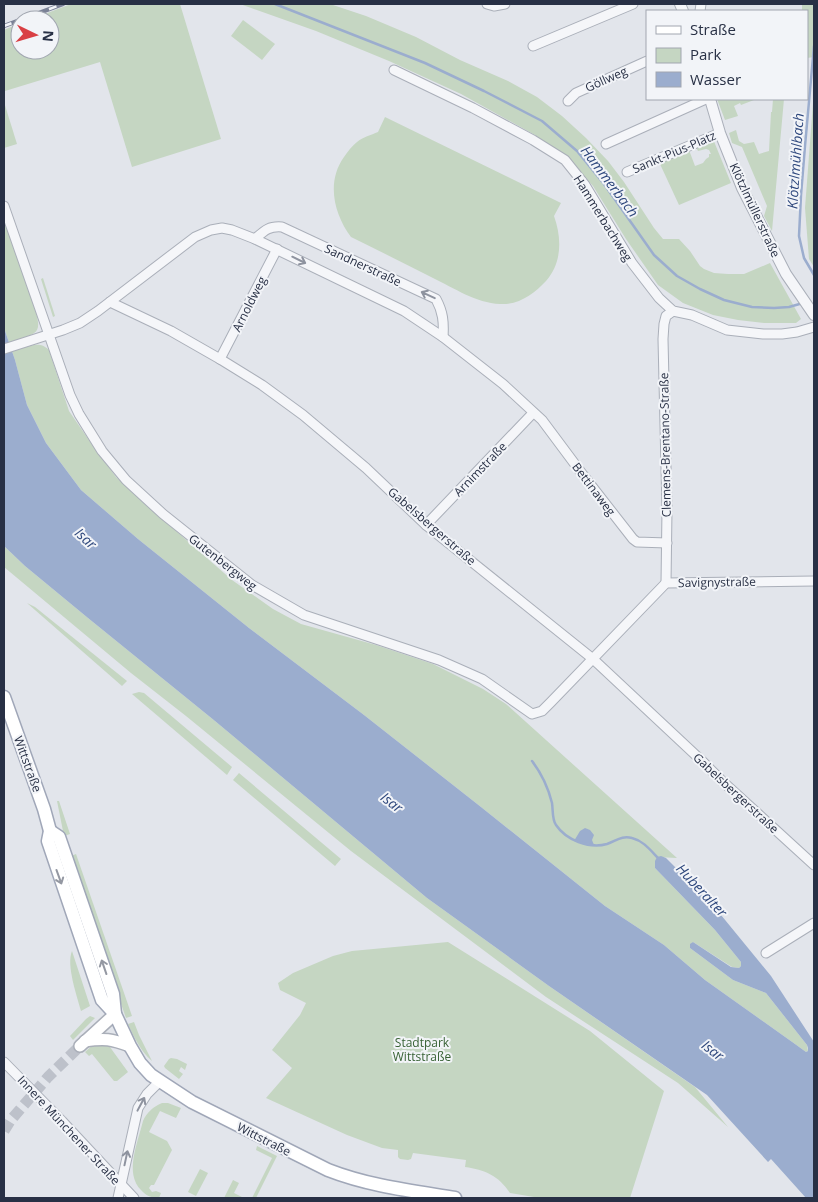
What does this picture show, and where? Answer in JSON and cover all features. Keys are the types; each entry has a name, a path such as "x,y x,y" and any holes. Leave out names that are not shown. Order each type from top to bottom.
{"main road":[{"name":"Wittstraße","path":"4,697 44,808 50,831 59,837 62,845 113,994 114,1014 140,1063 160,1081 192,1102 328,1170 349,1178 394,1189 455,1198"},
{"path":"114,1014 82,1044 105,1039 130,1046"}],"street":[{"path":"487,4 494,6 505,4"},
{"path":"532,46 632,4"},
{"name":"Göllweg","path":"568,101 576,93 646,60"},
{"name":"Hammerbachweg","path":"394,70 473,108 533,140 565,160 585,184 632,263 659,298 673,311"},
{"path":"606,144 706,100"},
{"name":"Klötzlmüllerstraße","path":"708,100 742,188 786,274 814,314"},
{"name":"Sankt-Pius-Platz","path":"627,172 720,133"},
{"name":"Gutenbergweg","path":"4,206 70,395 79,414 102,450 126,480 163,514 252,585 304,615 439,660 482,679 532,714 542,711 593,659"},
{"name":"Sandnerstraße","path":"255,239 263,231 274,226 282,227 436,299 444,322 443,337"},
{"name":"Sandnerstraße","path":"110,302 195,237 211,230 222,228 232,230 277,249 404,311 443,337 503,384 534,413"},
{"name":"Arnoldweg","path":"220,359 277,249"},
{"path":"4,349 49,335 80,322 110,302"},
{"name":"Gabelsbergerstraße","path":"110,302 171,331 220,359 262,385 303,415 366,468 426,525 593,659 814,865"},
{"path":"673,311 692,315 727,330 782,334 814,327"},
{"name":"Clemens-Brentano-Straße","path":"666,583 662,339 666,316 673,311"},
{"name":"Bettinaweg","path":"534,413 542,420 633,539 637,542 666,543"},
{"name":"Arnimstraße","path":"426,525 534,413"},
{"name":"Savignystraße","path":"593,659 666,583 814,580"},
{"path":"766,953 814,923"},
{"name":"Innere Münchener Straße","path":"4,1062 134,1198"},
{"path":"118,1198 138,1108 146,1094 160,1081"}],"green space":[{"path":"71,4 180,4 221,139 132,167 100,62 5,91 4,30 10,27 10,60 60,60 60,10 55,10"},
{"path":"240,4 330,4 366,16 416,37 537,97 562,116 608,161 663,239 679,239 700,266 714,273 744,274 770,263 801,319 796,323 764,323 738,320 713,315 683,303 658,285 626,239 593,186 567,157 535,135 461,94 389,61 316,31"},
{"path":"802,4 814,4 814,57 808,58 808,10 802,10"},
{"path":"243,20 275,44 262,60 231,36"},
{"path":"814,90 814,267 809,259 805,208"},
{"path":"717,100 754,100 734,106 738,116 725,120"},
{"path":"773,100 784,100 772,231 764,216 767,206 742,147 732,143 729,133 736,130 739,141 744,144 754,142 759,154 769,151"},
{"path":"4,102 17,144 4,148"},
{"path":"385,117 561,203 554,216 559,241 558,258 546,281 526,298 514,303 500,304 482,301 351,237 340,218 334,198 335,177 338,167 350,149 362,139 378,132"},
{"path":"713,139 731,183 679,205 660,164 689,150 695,166 703,163 711,154 706,149 698,151 696,147"},
{"path":"4,216 36,312 38,324 38,328 34,333 19,339 22,348 39,345 49,350 69,411 116,477 232,580 273,609 301,624 376,645 433,664 483,689 506,704 677,858 657,857 655,868 715,930 741,962 741,966 739,968 732,967 693,942 690,948 733,980 766,993 807,1045 808,1051 806,1052 705,980 664,945 605,906 364,715 249,628 138,539 81,490 46,443 27,405 4,328"},
{"path":"43,278 55,316 53,317 41,279"},
{"path":"4,546 25,566 427,898 549,986 695,1087 728,1127 678,1083 546,997 351,851 131,673 4,567"},
{"path":"27,603 35,607 127,681 122,686"},
{"path":"144,693 232,767 227,775 132,694"},
{"path":"239,773 341,859 335,866 233,780"},
{"path":"57,801 59,801 70,834 64,836"},
{"path":"76,854 132,1016 126,1018 71,856"},
{"name":"Stadtpark Wittstraße","path":"448,942 590,1031 664,1091 630,1198 540,1198 510,1193 501,1182 490,1174 465,1167 466,1160 413,1153 411,1159 400,1159 398,1157 398,1150 382,1148 347,1135 266,1098 292,1068 272,1050 300,1015 306,1003 280,990 278,983 293,973 333,956 352,951"},
{"path":"72,951 90,1006 81,1011 71,972 70,957"},
{"path":"90,1016 95,1018 73,1040 70,1036"},
{"path":"134,1022 152,1061 141,1049 128,1024"},
{"path":"107,1043 128,1072 117,1081 114,1081 92,1054 89,1056 85,1052 94,1044"},
{"path":"171,1058 187,1064 185,1070 181,1067 179,1071 183,1074 179,1079 164,1066"},
{"path":"162,1103 168,1103 181,1108 176,1118 160,1111 149,1132 167,1141 172,1150 154,1185 151,1185 149,1188 152,1192 161,1193 159,1198 156,1198 147,1195 141,1190 133,1175 133,1166 143,1121 151,1110"},
{"path":"257,1146 277,1156 256,1198 252,1198 272,1158 256,1150"},
{"path":"200,1169 208,1173 196,1196 188,1192"},
{"path":"233,1180 239,1183 234,1193 244,1198 224,1198"}],"water":[{"name":"Isar","path":"4,328 27,405 46,443 81,490 138,539 249,628 364,715 605,906 664,945 705,980 806,1052 808,1051 807,1045 766,993 733,980 690,948 690,944 693,942 731,967 739,968 741,966 741,962 715,930 655,868 657,857 666,858 712,904 771,976 814,1042 814,1198 806,1198 771,1159 768,1162 707,1095 549,986 427,898 25,566 4,546"},
{"path":"585,828 594,835 592,840 594,845 574,841 580,831"}],"waterway":[{"name":"Hammerbach","path":"275,4 425,63 542,121 577,151 604,184 654,255 677,276 724,300 752,307 789,307 803,303"},
{"name":"Klötzlmühlbach","path":"814,46 799,236 804,258 814,275"},
{"name":"Huberalter","path":"532,761 542,776 549,792 555,823 566,835 578,842 593,845 607,844 628,837 636,839 659,859"}],"tunnel":[{"path":"4,1131 10,1121 48,1077 80,1046"}],"railway":[{"path":"4,26 63,4"}]}
